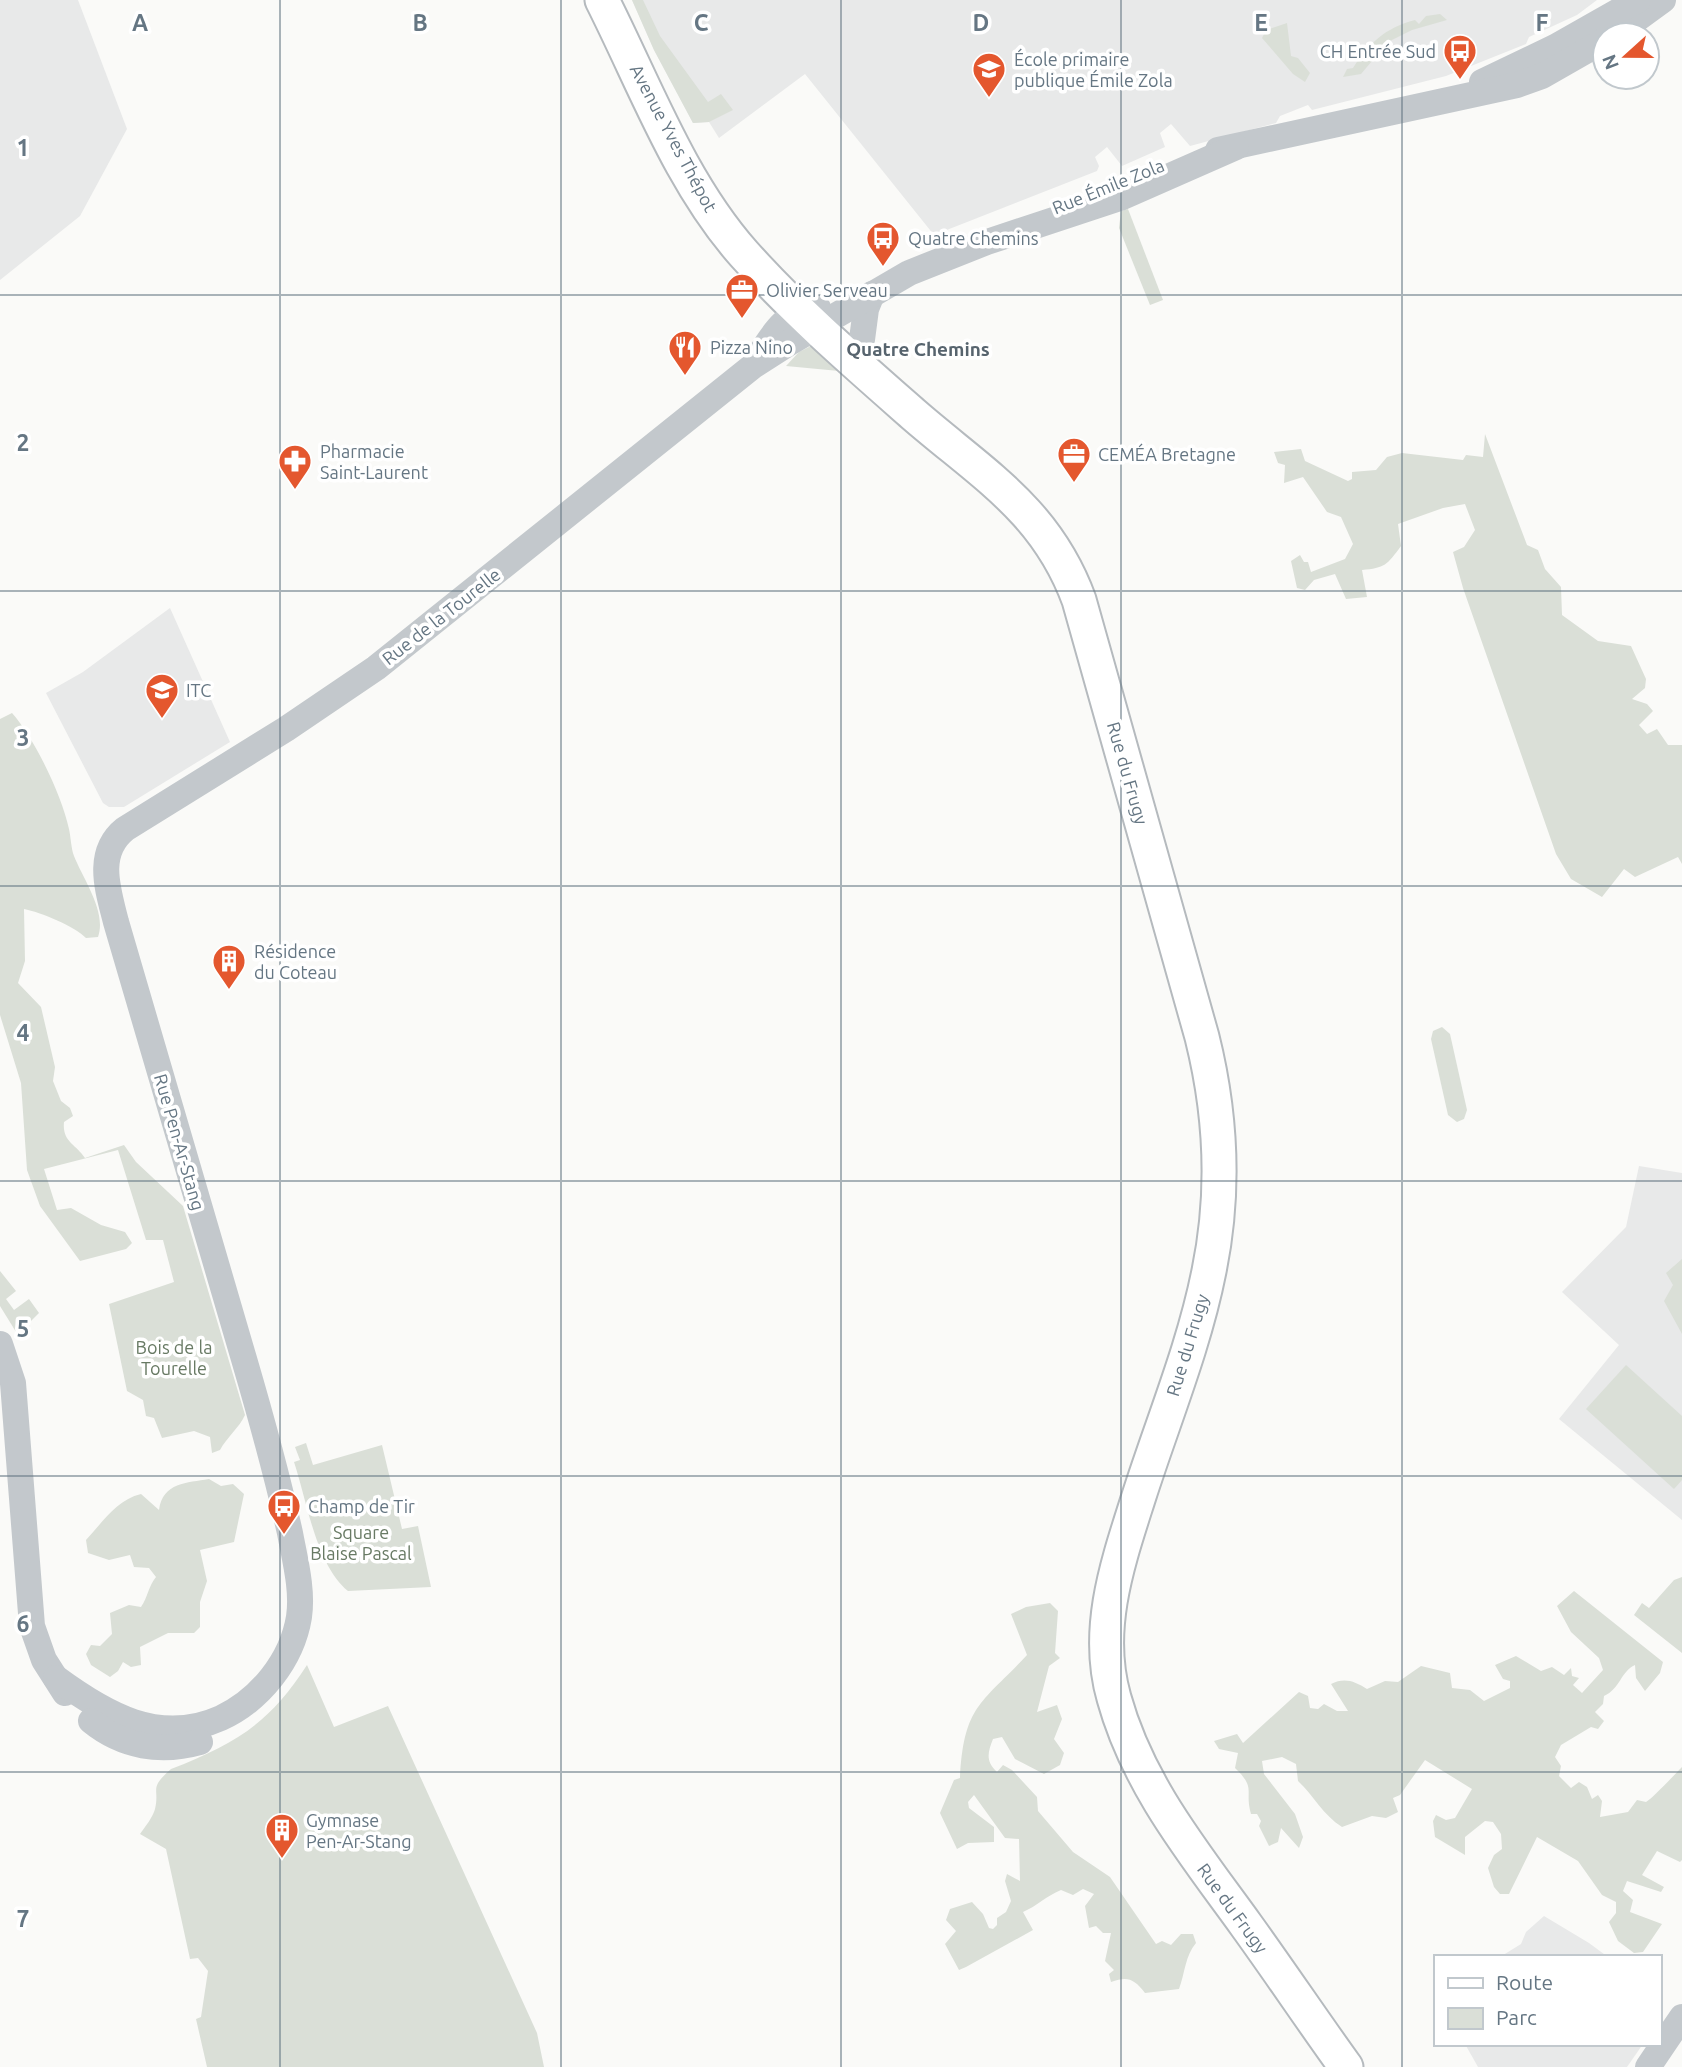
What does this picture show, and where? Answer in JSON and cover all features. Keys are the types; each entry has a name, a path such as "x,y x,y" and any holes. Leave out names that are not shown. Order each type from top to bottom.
{"main road":[{"name":"Avenue Yves Thépot","path":"602,0 698,189 733,242 816,316"},
{"name":"Avenue Yves Thépot","path":"617,0 654,79 709,173 816,316"},
{"name":"Rue du Frugy","path":"816,316 861,347 1023,485 1052,525 1079,600 1191,999 1214,1086 1219,1127 1217,1188 1209,1270 1116,1572 1105,1631 1110,1682 1129,1742 1156,1798 1346,2067"},
{"name":"Rue du Frugy","path":"816,316 915,416 1031,514 1065,566"}],"street":[{"name":"Rue Émile Zola","path":"1450,98 1555,47 1639,0"},
{"path":"1633,21 1663,0"},
{"name":"Rue Émile Zola","path":"816,316 872,294 909,273 987,242 1063,204 1178,158 1531,81 1591,48"},
{"path":"861,347 866,309 872,294"},
{"name":"Rue de la Tourelle","path":"112,842 125,829 278,734 386,660 816,316"},
{"name":"Rue Pen-Ar-Stang","path":"0,1344 13,1383 32,1626 40,1653 56,1678 110,1714 146,1727 193,1727 223,1717 242,1706 263,1688 277,1670 293,1639 300,1604 293,1550 268,1441 116,922 106,877 112,842"},
{"path":"1648,2067 1682,2017"}],"shaded area":[{"path":"0,0 78,0 127,129 80,216 0,280"},
{"path":"632,0 1597,0 1577,15 1529,37 1526,44 1446,76 1312,110 1308,105 1280,116 1276,123 1190,146 1171,124 1160,133 1165,147 1122,166 1107,147 1095,157 1099,166 1097,171 934,235 805,74 719,138 709,122 693,123 654,50"},
{"path":"170,608 230,742 124,807 109,807 103,803 46,693 83,672"},
{"path":"1639,1166 1682,1173 1682,1520 1559,1419 1619,1345 1562,1292 1626,1227"},
{"path":"1544,1916 1605,1955 1503,1955 1521,1944 1526,1932"},
{"path":"1466,2046 1642,2046 1627,2067 1478,2067"}],"green space":[{"path":"632,0 643,0 660,36 708,102 721,94 733,110 709,122 693,123 654,50"},
{"path":"1440,14 1447,20 1412,30 1388,42 1361,74 1343,77 1347,69 1353,68 1365,51 1386,32 1415,20 1419,24 1426,16"},
{"path":"1287,23 1291,56 1298,58 1310,73 1305,82 1293,74 1262,38 1266,30"},
{"path":"1128,209 1163,300 1150,305 1119,228 1121,211"},
{"path":"815,344 840,364 839,371 786,366 799,352"},
{"path":"1485,434 1527,545 1538,550 1545,569 1561,587 1562,615 1598,641 1631,646 1646,679 1645,688 1632,699 1647,704 1653,711 1639,725 1647,734 1657,729 1668,745 1682,745 1682,864 1678,857 1635,877 1624,869 1602,897 1571,879 1556,854 1463,588 1453,552 1464,547 1475,530 1465,504 1443,508 1398,524 1401,546 1381,567 1362,570 1367,597 1346,599 1335,574 1314,580 1305,590 1297,588 1291,561 1300,555 1304,562 1308,562 1311,572 1345,559 1353,544 1341,517 1327,512 1303,477 1284,483 1285,465 1278,463 1274,452 1301,449 1305,461 1348,481 1352,479 1352,472 1376,470 1387,457 1402,453 1463,460 1466,455 1483,457"},
{"name":"Bois de la Tourelle","path":"12,713 30,737 54,785 69,829 74,856 97,906 100,927 98,937 86,938 57,920 24,909 25,961 18,983 41,1007 55,1067 53,1081 61,1101 70,1108 73,1116 64,1122 67,1138 85,1158 124,1145 136,1162 183,1206 245,1415 220,1450 212,1453 210,1437 194,1431 162,1438 154,1418 146,1416 143,1400 127,1391 109,1304 174,1282 163,1240 146,1240 118,1150 44,1169 57,1210 71,1208 101,1225 125,1232 132,1243 126,1249 80,1261 40,1206 27,1170 21,1083 0,1015 0,719"},
{"path":"1442,1027 1450,1034 1467,1110 1464,1119 1457,1122 1448,1115 1431,1039 1433,1031"},
{"path":"1682,1259 1682,1334 1664,1301 1673,1285 1666,1273"},
{"path":"0,1271 16,1291 6,1299 14,1310 29,1299 39,1313 31,1321 28,1335 21,1340 0,1306"},
{"path":"1626,1365 1682,1416 1682,1480 1674,1489 1586,1409"},
{"name":"Square Blaise Pascal","path":"306,1443 313,1465 382,1445 402,1529 418,1526 431,1587 348,1591 337,1580 320,1549 294,1462 300,1460 295,1447"},
{"path":"209,1479 221,1486 233,1484 244,1494 234,1542 200,1550 207,1581 200,1602 200,1627 194,1633 168,1633 140,1647 141,1665 131,1667 123,1662 118,1671 110,1677 91,1665 86,1654 91,1645 100,1646 112,1634 110,1613 129,1605 141,1607 156,1577 149,1568 134,1567 130,1555 109,1560 88,1553 86,1540 110,1512 132,1497 141,1494 159,1510 165,1494 171,1489 185,1483"},
{"path":"1682,1577 1682,1653 1634,1615 1642,1603 1649,1608 1674,1580"},
{"path":"1574,1591 1663,1662 1660,1673 1645,1691 1636,1678 1635,1665 1626,1671 1614,1689 1604,1696 1603,1704 1595,1712 1604,1721 1598,1729 1591,1727 1561,1745 1555,1757 1561,1766 1559,1776 1571,1788 1579,1782 1587,1787 1592,1799 1598,1795 1602,1801 1600,1817 1628,1812 1637,1800 1646,1802 1682,1767 1682,1860 1680,1862 1657,1851 1642,1875 1664,1887 1661,1892 1627,1881 1623,1891 1633,1900 1630,1912 1662,1924 1643,1952 1634,1953 1618,1941 1609,1922 1616,1913 1616,1902 1602,1895 1578,1861 1537,1837 1509,1894 1500,1894 1494,1887 1488,1868 1494,1855 1502,1849 1501,1834 1493,1822 1485,1821 1465,1837 1465,1855 1435,1837 1433,1821 1436,1815 1446,1820 1455,1818 1472,1789 1425,1760 1400,1795 1393,1798 1398,1812 1386,1818 1372,1816 1342,1827 1329,1817 1298,1781 1296,1764 1282,1757 1262,1761 1264,1774 1295,1814 1303,1837 1299,1848 1281,1828 1278,1842 1269,1846 1259,1826 1261,1821 1257,1814 1251,1814 1248,1785 1235,1768 1238,1753 1219,1749 1214,1741 1237,1734 1243,1743 1299,1692 1308,1696 1310,1708 1318,1709 1324,1704 1337,1711 1348,1711 1331,1684 1349,1681 1367,1689 1385,1681 1398,1682 1421,1666 1450,1673 1452,1688 1470,1690 1484,1701 1510,1688 1510,1681 1503,1679 1495,1665 1516,1656 1541,1671 1552,1667 1564,1675 1571,1668 1572,1676 1579,1678 1573,1685 1582,1693 1603,1670 1599,1658 1571,1632 1557,1606"},
{"path":"1050,1603 1058,1611 1055,1653 1060,1658 1049,1666 1037,1712 1057,1705 1062,1719 1054,1739 1064,1753 1060,1765 1044,1774 1015,1759 1002,1737 993,1739 989,1760 997,1772 1003,1765 1012,1770 1037,1797 1038,1811 1073,1852 1110,1877 1156,1944 1162,1941 1171,1945 1181,1934 1193,1934 1196,1943 1187,1959 1179,1989 1145,1993 1130,1980 1111,1982 1109,1974 1114,1970 1105,1961 1111,1933 1103,1933 1096,1926 1089,1928 1085,1906 1094,1894 1083,1889 1073,1895 1061,1890 1023,1912 1033,1930 959,1970 945,1944 956,1931 946,1920 950,1909 972,1902 983,1914 989,1928 993,1929 997,1925 997,1918 1006,1912 1011,1901 1005,1881 1007,1874 1020,1881 1019,1839 1005,1838 974,1795 968,1802 969,1808 994,1827 994,1842 968,1843 957,1849 940,1813 954,1780 960,1778 962,1754 971,1720 987,1696 1027,1655 1011,1614 1026,1607"},
{"path":"307,1665 334,1727 388,1706 537,2033 544,2067 207,2067 196,2019 201,2017 208,1971 198,1958 190,1959 166,1849 140,1834 154,1812 157,1785 164,1776 171,1769 232,1741 249,1730 279,1703"}],"place":[{"name":"CH Entrée Sud","path":"1460,81"},
{"name":"École primaire publique Émile Zola","path":"989,99"},
{"name":"Quatre Chemins","path":"883,268"},
{"name":"Olivier Serveau","path":"742,320"},
{"name":"Pizza Nino","path":"685,377"},
{"name":"CEMÉA Bretagne","path":"1074,484"},
{"name":"Pharmacie Saint-Laurent","path":"295,491"},
{"name":"ITC","path":"162,720"},
{"name":"Résidence du Coteau","path":"229,991"},
{"name":"Champ de Tir","path":"284,1536"},
{"name":"Gymnase Pen-Ar-Stang","path":"282,1860"}],"district":[{"name":"Quatre Chemins","path":"918,349"}]}
